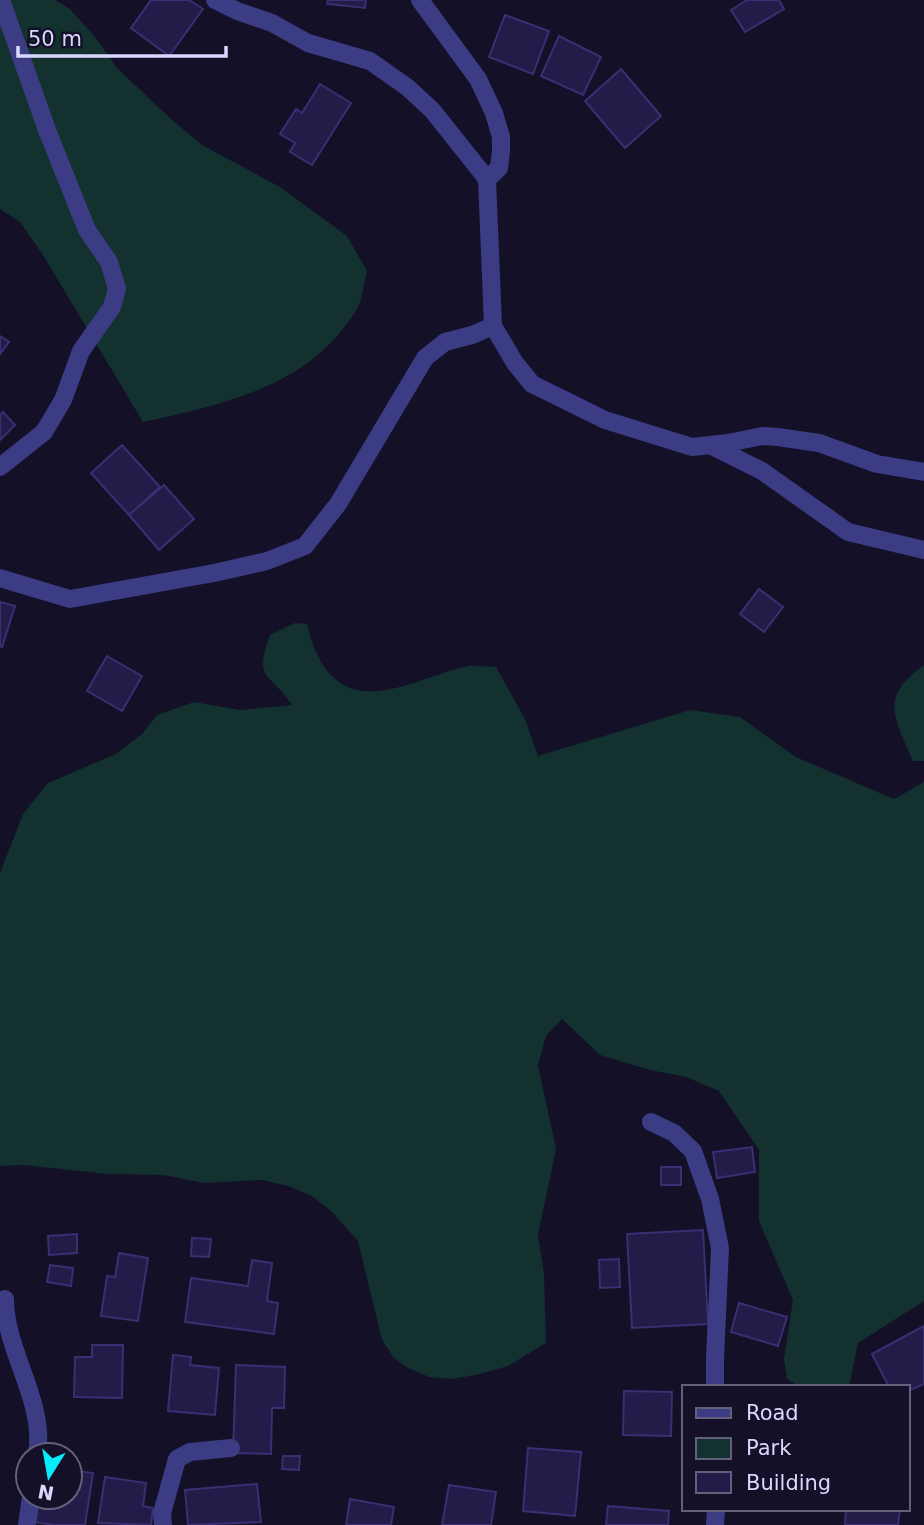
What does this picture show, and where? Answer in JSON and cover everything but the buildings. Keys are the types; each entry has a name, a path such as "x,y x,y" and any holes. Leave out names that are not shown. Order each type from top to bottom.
{"street":[{"path":"0,467 44,432 63,400 80,351 112,307 117,289 109,262 87,230 47,130 1,0"},
{"path":"215,0 272,23 309,43 370,61 407,87 432,110 487,180 493,326 514,363 532,384 605,420 692,447 712,446 762,436 778,437 819,443 877,464 924,472"},
{"path":"419,0 478,79 494,113 501,137 501,151 499,168 487,180"},
{"path":"0,578 70,598 214,573 267,561 305,546 338,504 425,358 445,342 493,326"},
{"path":"712,446 762,471 848,532 924,550"},
{"path":"651,1122 674,1133 693,1151 710,1199 720,1248 715,1385"},
{"path":"5,1300 9,1330 24,1370 37,1428 37,1441"},
{"path":"163,1525 162,1513 177,1459 190,1452 231,1448"}],"green space":[{"path":"0,0 55,0 70,9 95,37 117,68 202,145 280,187 347,236 367,271 358,307 327,347 305,365 254,392 143,422 43,255 20,222 0,209"},
{"path":"295,623 307,624 315,651 331,675 347,687 366,691 407,685 469,666 496,667 525,719 538,756 690,710 740,717 796,757 894,799 924,782 924,1301 858,1343 849,1385 797,1385 787,1379 784,1359 793,1300 759,1221 759,1150 719,1091 686,1077 650,1070 600,1055 562,1019 546,1036 538,1065 556,1149 538,1235 544,1274 546,1343 508,1366 476,1375 451,1379 429,1377 408,1368 394,1358 382,1340 358,1241 331,1211 312,1196 288,1186 262,1180 204,1183 164,1175 108,1174 23,1165 0,1166 0,873 23,814 48,783 116,754 142,734 157,715 194,702 241,710 292,705 266,675 264,669 263,661 270,635"},
{"path":"924,665 924,761 913,761 900,732 894,708 901,687"}]}
